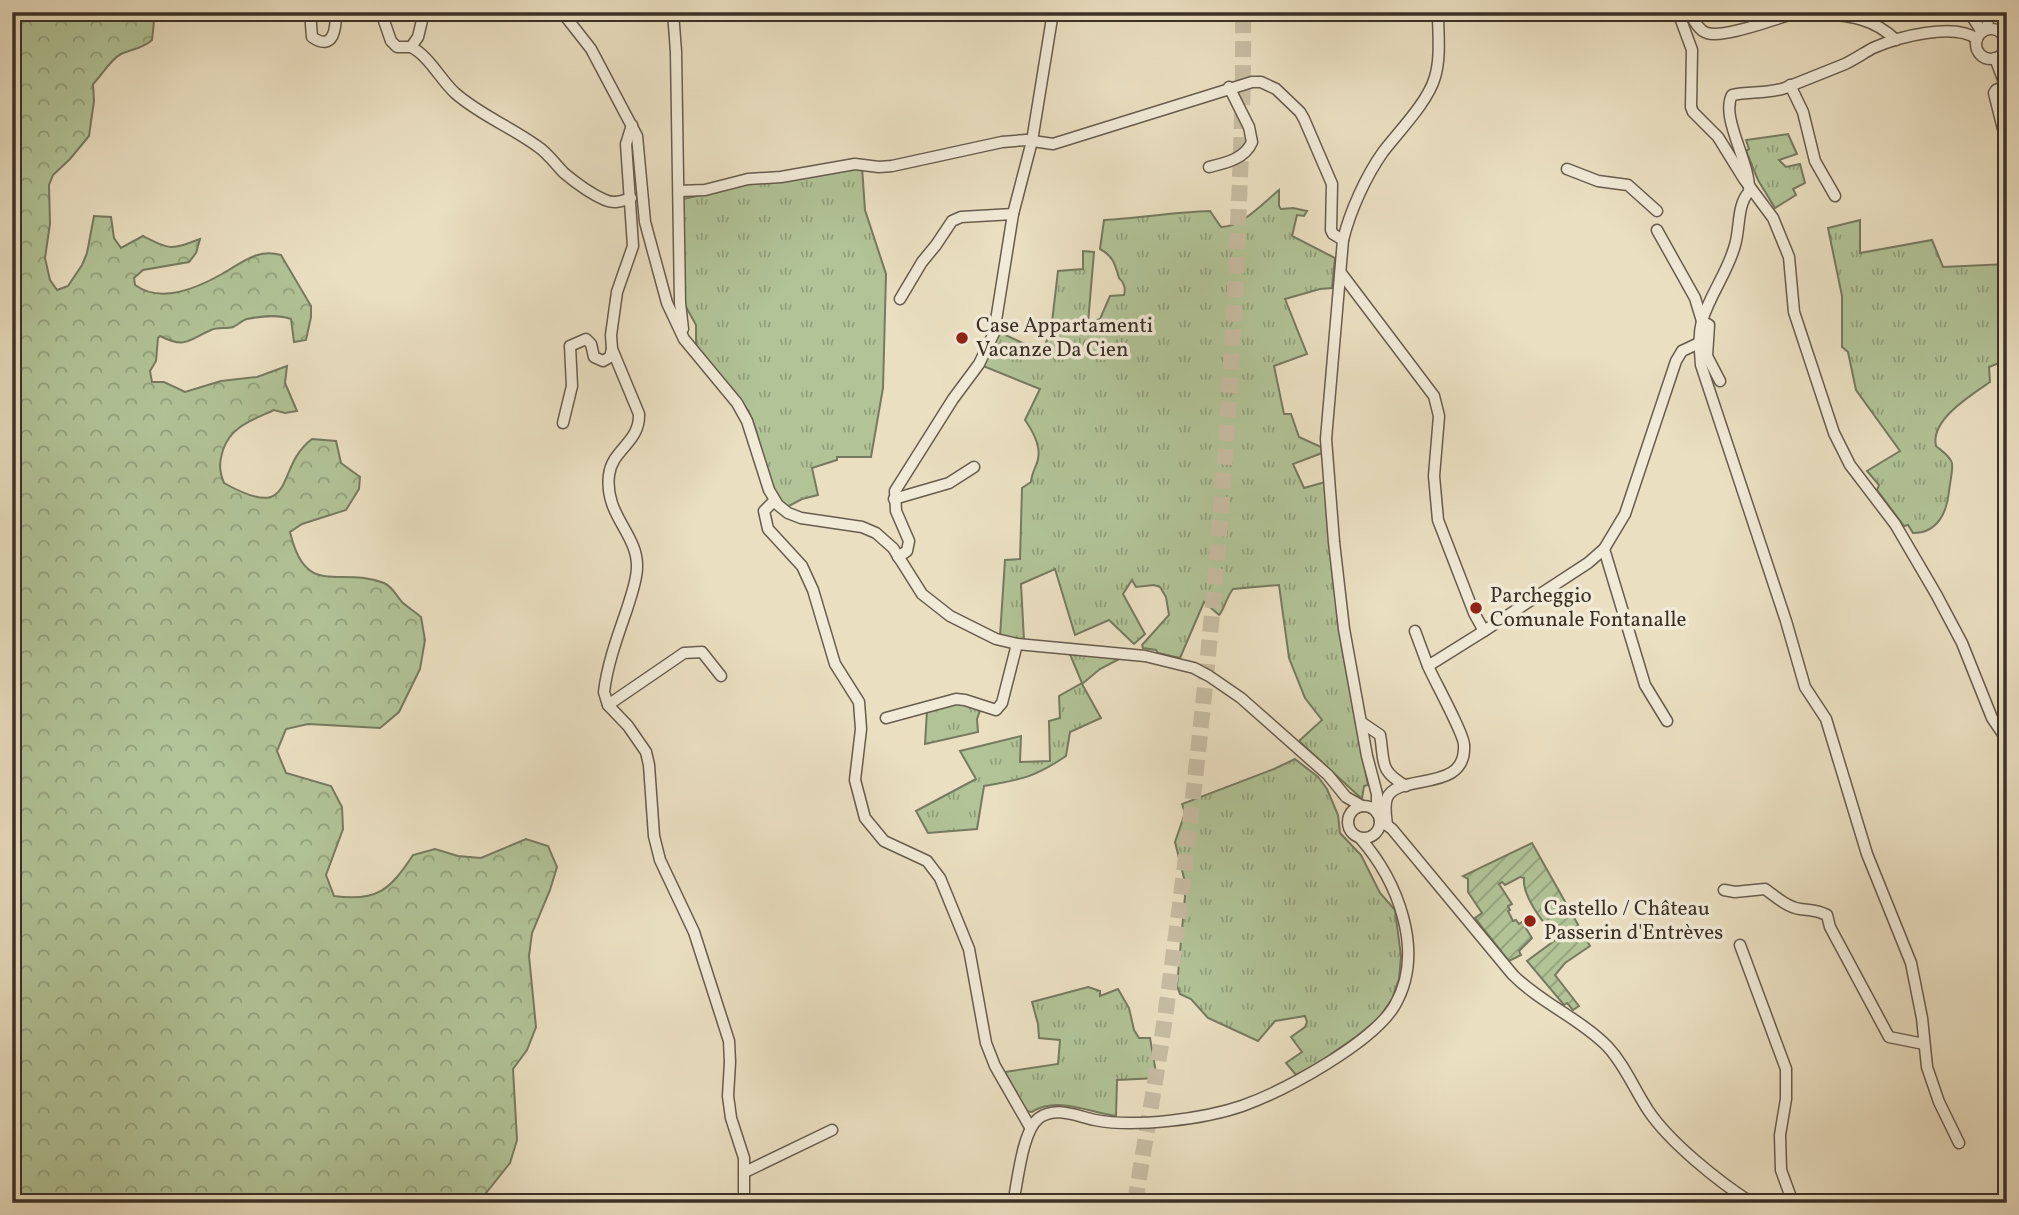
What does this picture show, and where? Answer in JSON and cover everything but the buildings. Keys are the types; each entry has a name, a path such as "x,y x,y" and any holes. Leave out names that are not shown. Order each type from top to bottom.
{"street":[{"path":"310,12 312,37 326,41 334,36 336,31 336,12"},
{"path":"381,12 391,41 397,47 411,47 422,52 434,71 483,114 540,148 563,172 606,201 618,202 631,198"},
{"path":"411,47 418,37 424,12"},
{"path":"562,12 590,49 637,136 645,222 667,303 684,339 737,403 747,421 774,501 788,513 862,527 876,533 886,540 922,594 950,616 996,639 1017,644 1130,654 1171,661 1194,668 1241,698 1328,775 1352,802 1364,806 1382,819 1513,975 1608,1047 1626,1071 1648,1111 1703,1166 1752,1203"},
{"path":"673,12 680,303 684,339"},
{"path":"898,557 906,551 909,541 896,511 894,499 898,484 979,364 994,333 1013,214 1032,141 1053,12"},
{"path":"1382,819 1361,722 1343,617 1326,439 1343,240 1349,217 1381,156 1435,78 1438,12"},
{"path":"1678,12 1692,50 1690,96 1693,112 1718,137 1773,218 1789,257 1794,312 1834,433 1850,465 1895,524 1936,594 1962,643 1992,718 2007,740"},
{"path":"1689,12 1708,34 1734,31 1800,12"},
{"path":"1806,12 1867,20 1882,27 1896,40"},
{"path":"1959,31 1968,12"},
{"path":"1968,12 1982,33"},
{"path":"1959,1143 1939,1102 1927,1067 1922,1018 1911,963 1867,853 1826,719 1805,687 1786,621 1701,365 1699,343 1702,321 1728,268 1736,244 1742,206 1750,185 1729,109 1730,98 1735,94 1769,92 1790,85 1837,67 1873,48 1913,36 1959,31 1971,34 1982,33 1994,29 2001,33 2006,42 2003,52 1995,58 1982,55 1977,48 1982,33 1987,12"},
{"path":"1995,58 2006,88 1994,93 2007,145"},
{"path":"679,191 705,190 748,179 780,177 842,166 892,166 1002,142 1032,141 1054,144 1229,87 1252,82 1268,84 1300,111 1332,184 1331,230 1343,240"},
{"path":"1790,85 1803,112 1815,161 1835,197"},
{"path":"1209,167 1247,152 1252,142 1249,127 1229,87"},
{"path":"563,423 572,387 570,346 578,340 586,339 591,344 594,357 603,361 610,357 612,349 611,335 617,292 633,246 626,144 632,125"},
{"path":"1567,169 1598,181 1628,186 1657,211"},
{"path":"901,299 922,262 951,221 961,217 1013,214"},
{"path":"1657,230 1695,298 1702,321 1709,325 1707,356 1720,381"},
{"path":"1341,273 1434,396 1439,416 1434,489 1438,520 1484,631"},
{"path":"1428,666 1604,550 1625,514 1676,360 1682,351 1699,343"},
{"path":"612,349 639,414 639,426 633,438 614,458 608,485 613,510 630,538 638,567 604,692 608,705 628,726 646,752 654,836 660,860 694,932 729,1041 728,1096 731,1118 744,1158 744,1203"},
{"path":"894,499 949,483 974,467"},
{"path":"774,501 764,511 768,529 802,566 813,590 835,664 859,702 861,729 855,780 865,818 884,841 927,861 940,878 969,949 986,1043 995,1066 1030,1127"},
{"path":"1604,550 1645,685 1667,721"},
{"path":"1374,855 1375,835 1389,794 1406,786 1447,776 1461,763 1465,743 1428,666 1415,631"},
{"path":"886,719 956,699 996,710 1002,703 1017,644"},
{"path":"608,705 684,653 702,652 721,676"},
{"path":"1361,722 1380,735 1385,769 1392,778 1406,786"},
{"path":"1349,819 1353,810 1364,806 1374,784"},
{"path":"1014,1202 1030,1127 1040,1117 1063,1112 1113,1122 1173,1120 1210,1115 1243,1105 1295,1083 1320,1068 1383,1021 1395,1004 1406,975 1405,928 1398,899 1374,855 1360,838 1351,832 1338,789"},
{"path":"1360,838 1388,834 1400,841"},
{"path":"1724,890 1735,892 1765,889 1791,906 1799,909 1814,908 1827,915 1830,927 1889,1037 1924,1044"},
{"path":"1740,945 1786,1069 1786,1099 1780,1135 1781,1170 1793,1203"},
{"path":"745,1172 832,1130"}],"green space":[{"path":"12,12 155,12 152,40 121,54 93,84 94,101 89,136 53,175 49,185 50,224 45,258 50,280 57,290 68,286 82,265 94,216 111,217 114,238 121,248 143,236 171,247 200,239 196,253 189,262 143,270 134,278 135,285 145,291 167,294 190,289 250,258 272,253 281,255 311,306 306,340 294,342 291,319 275,316 243,320 233,327 214,329 187,342 176,342 160,336 156,361 150,371 152,382 164,382 185,392 221,381 257,377 287,366 285,383 297,411 285,413 274,410 237,429 223,450 220,471 224,483 264,498 275,495 300,451 312,439 336,441 341,463 360,477 359,489 346,510 302,524 290,532 297,553 305,566 315,573 368,578 384,583 421,617 425,640 420,669 399,712 380,728 308,724 286,729 277,751 286,773 331,786 342,807 343,829 326,875 334,896 361,897 381,891 397,877 413,855 435,849 458,856 481,858 526,839 548,846 557,867 532,933 529,956 536,1027 527,1050 513,1069 517,1140 510,1163 478,1203 12,1203"},
{"path":"1788,134 1797,154 1779,160 1786,167 1800,164 1805,183 1793,189 1796,195 1775,208 1758,180 1746,151 1749,149 1746,140"},
{"path":"862,167 865,210 886,274 883,388 871,457 837,457 837,460 812,468 818,495 787,507 772,486 758,435 748,411 696,348 696,325 685,305 683,199 749,180"},
{"path":"1279,190 1281,209 1307,211 1304,216 1297,215 1292,236 1335,258 1332,288 1285,299 1307,354 1274,366 1284,414 1291,414 1299,437 1321,447 1322,453 1293,464 1304,488 1325,482 1342,648 1368,785 1364,786 1362,799 1299,741 1322,720 1305,698 1289,658 1279,585 1233,589 1219,615 1204,602 1180,658 1143,648 1142,645 1169,615 1166,597 1160,587 1136,587 1132,580 1123,594 1145,634 1134,644 1109,620 1075,635 1055,569 1021,584 1024,640 1000,636 1005,560 1020,559 1022,488 1031,482 1039,454 1035,438 1025,420 1040,389 983,366 997,331 1042,352 1054,323 1058,271 1083,269 1083,251 1094,252 1088,323 1100,319 1110,296 1124,295 1124,286 1113,261 1100,249 1104,220 1210,211 1221,227 1229,226 1252,213"},
{"path":"1860,220 1860,253 1932,240 1943,267 2007,264 2001,291 2003,342 2007,360 1989,367 1990,382 1954,409 1939,427 1936,446 1952,463 1948,499 1940,520 1922,532 1913,533 1908,525 1904,526 1877,490 1879,485 1867,471 1900,451 1856,390 1848,352 1842,347 1842,296 1828,228"},
{"path":"1069,652 1121,658 1100,669 1082,684 1101,718 1070,732 1066,756 1045,769 1027,777 984,786 977,829 928,833 916,811 976,779 960,751 1021,736 1020,762 1050,761 1049,721 1060,718 1059,696 1082,683"},
{"path":"958,703 981,708 977,719 978,732 925,744 927,710"},
{"path":"1295,759 1318,777 1327,789 1338,815 1340,833 1361,855 1380,893 1395,910 1401,956 1399,979 1392,999 1379,1018 1314,1066 1296,1075 1286,1063 1302,1052 1291,1037 1305,1027 1305,1016 1275,1021 1258,1041 1208,1018 1191,999 1180,994 1177,986 1185,896 1184,878 1175,842 1185,813 1182,804"},
{"path":"1532,843 1590,946 1565,963 1555,975 1579,1006 1573,1010 1567,1003 1564,1005 1527,961 1558,938 1534,908 1526,892 1524,878 1520,877 1505,885 1502,882 1499,884 1512,904 1508,906 1508,911 1513,921 1516,920 1519,924 1522,922 1532,938 1519,951 1521,955 1509,961 1475,918 1482,913 1468,892 1468,879 1463,876"},
{"path":"1088,987 1100,991 1100,996 1118,989 1129,1008 1134,1030 1139,1038 1150,1038 1157,1078 1117,1080 1116,1116 1062,1105 1026,1111 1005,1072 1058,1064 1060,1040 1039,1038 1032,1002"}],"tunnel":[{"path":"1135,1203 1161,1047 1180,908 1217,558 1235,295 1243,12"}],"place":[{"name":"Case Appartamenti Vacanze Da Cien","path":"962,338"},
{"name":"Parcheggio Comunale Fontanalle","path":"1476,608"},
{"name":"Castello / Château Passerin d'Entrèves","path":"1530,921"}]}
